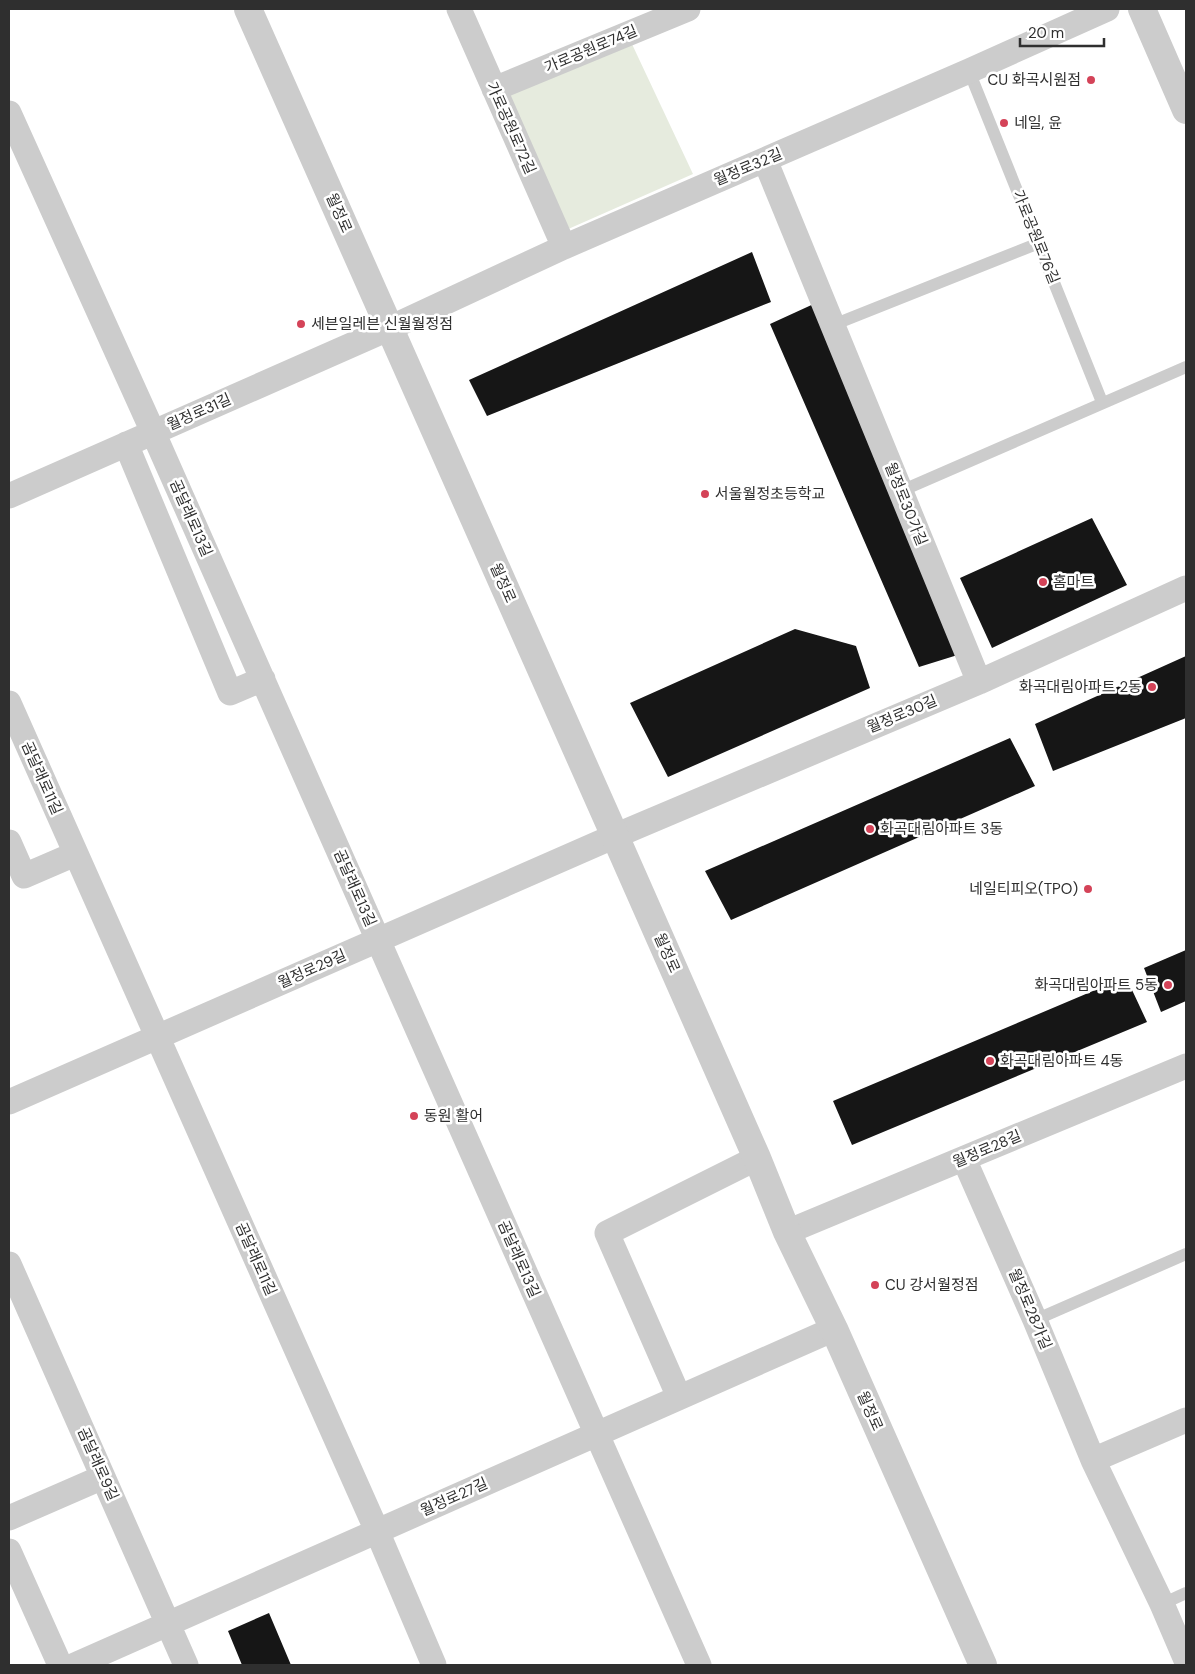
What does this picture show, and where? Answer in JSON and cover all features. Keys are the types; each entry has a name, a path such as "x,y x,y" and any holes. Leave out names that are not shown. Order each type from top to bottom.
{"street":[{"name":"월정로","path":"248,9 757,1158 787,1232 834,1329 982,1665"},
{"name":"가로공원로72길","path":"458,9 564,247"},
{"name":"가로공원로74길","path":"494,89 688,9"},
{"name":"월정로32길","path":"390,328 564,247 1107,9"},
{"path":"1142,9 1186,110"},
{"name":"곰달래로13길","path":"9,113 263,679 699,1665"},
{"name":"월정로30가길","path":"765,160 979,682"},
{"name":"월정로31길","path":"9,496 390,328"},
{"path":"126,444 230,693 263,679"},
{"name":"월정로30길","path":"615,836 979,682 1186,588"},
{"name":"곰달래로11길","path":"9,703 377,1531 434,1665"},
{"name":"월정로29길","path":"9,1102 615,836"},
{"path":"9,842 16,878 75,854"},
{"name":"월정로28길","path":"787,1232 1186,1066"},
{"path":"679,1397 607,1233 757,1158"},
{"name":"월정로28가길","path":"964,1159 1035,1320 1093,1460 1162,1604 1186,1660"},
{"name":"곰달래로9길","path":"9,1264 186,1665"},
{"name":"월정로27길","path":"74,1665 834,1329"},
{"path":"1093,1460 1186,1420"},
{"path":"9,1518 103,1477"},
{"path":"9,1551 60,1665"}],"lane":[{"name":"가로공원로76길","path":"969,71 1102,402"},
{"path":"833,325 1038,242"},
{"path":"901,491 1186,367"},
{"path":"1035,1320 1186,1254"},
{"path":"1162,1604 1186,1593"}],"shaded area":[{"path":"631,42 693,174 566,230 506,97"}],"building":[{"path":"752,252 771,302 487,416 469,380"},
{"path":"818,302 964,653 919,667 770,324"},
{"name":"홈마트","path":"1092,518 1127,585 992,648 960,578"},
{"path":"795,629 856,646 870,688 668,777 630,703"},
{"name":"화곡대림아파트 2동","path":"1186,656 1186,718 1053,771 1035,724"},
{"name":"화곡대림아파트 3동","path":"1010,738 1035,786 731,920 705,871"},
{"name":"화곡대림아파트 5동","path":"1186,950 1186,1001 1161,1012 1144,968"},
{"name":"화곡대림아파트 4동","path":"1126,977 1147,1022 852,1145 833,1101"},
{"path":"269,1613 291,1665 242,1665 228,1631"}],"place":[{"name":"CU 화곡시원점","path":"1091,80"},
{"name":"네일, 윤","path":"1004,123"},
{"name":"세븐일레븐 신월월정점","path":"301,324"},
{"name":"서울월정초등학교","path":"705,494"},
{"name":"홈마트","path":"1043,582"},
{"name":"화곡대림아파트 2동","path":"1152,687"},
{"name":"화곡대림아파트 3동","path":"870,829"},
{"name":"네일티피오(TPO)","path":"1088,889"},
{"name":"화곡대림아파트 5동","path":"1168,985"},
{"name":"화곡대림아파트 4동","path":"990,1061"},
{"name":"동원 활어","path":"414,1116"},
{"name":"CU 강서월정점","path":"875,1285"}]}
